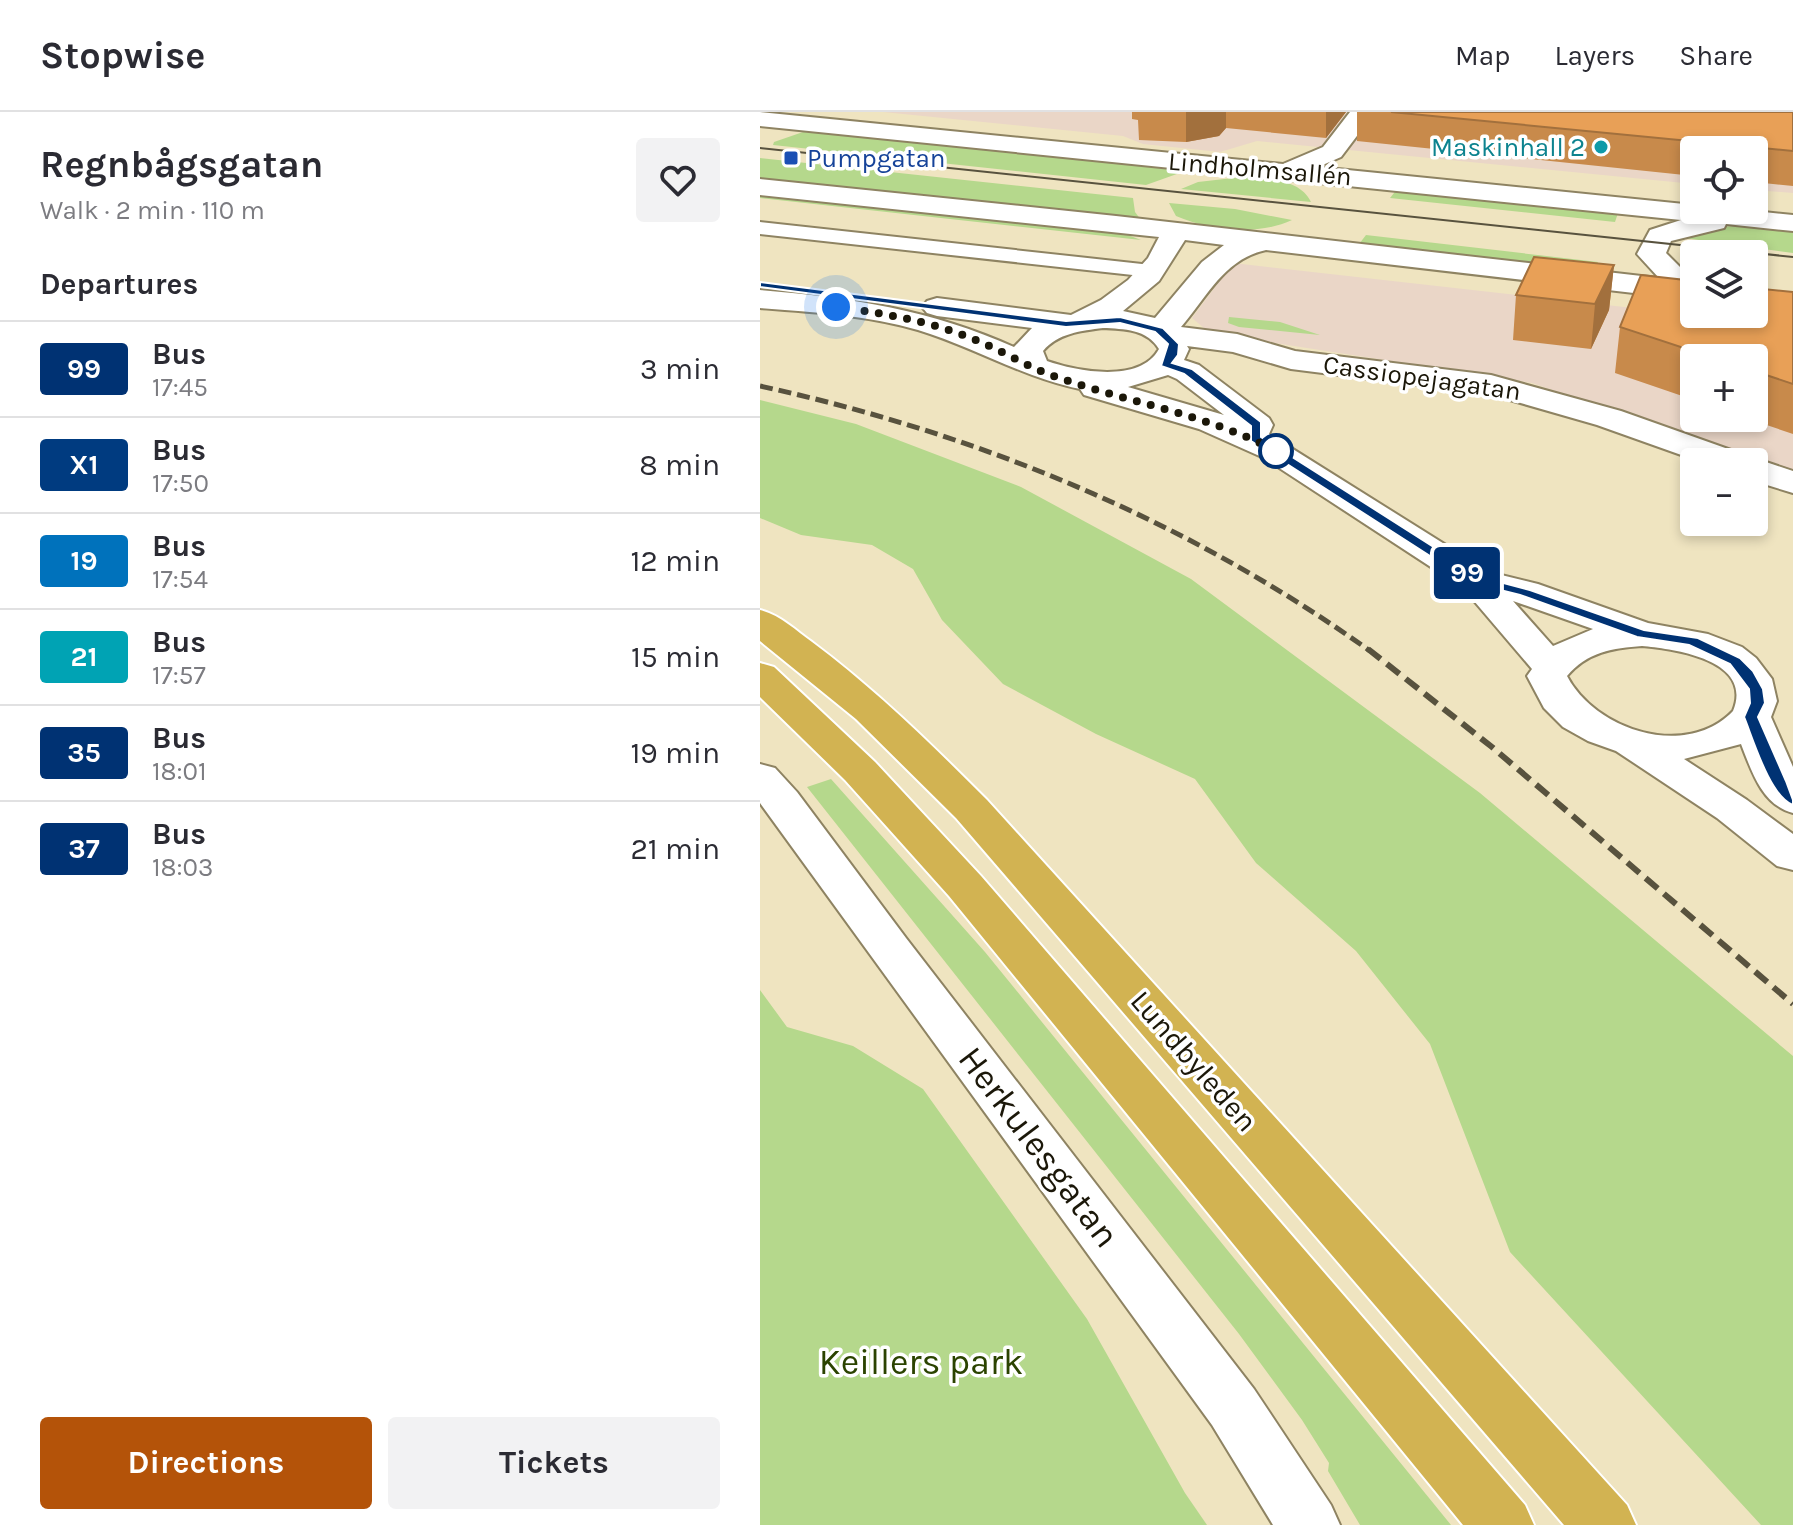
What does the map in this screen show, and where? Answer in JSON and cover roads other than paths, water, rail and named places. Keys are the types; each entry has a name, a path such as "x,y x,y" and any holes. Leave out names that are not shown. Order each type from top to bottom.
{"highway":[{"name":"Lundbyleden","path":"760,622 814,660 906,745 1015,856 1604,1525"},
{"name":"Lundbyleden","path":"760,675 860,771 965,886 1502,1525"}],"street":[{"path":"928,136 959,112"},
{"path":"1329,164 1363,112"},
{"name":"Lindholmsallén","path":"760,119 1286,172 1329,164 1680,210"},
{"path":"882,131 947,145 963,154 965,164 1045,148"},
{"path":"760,187 951,196 1175,232 1680,289"},
{"name":"Lindholmsallén","path":"1768,221 1793,223"},
{"name":"Lindholmsallén","path":"1680,278 1673,276 1651,254 1660,236 1701,224"},
{"path":"1074,323 1110,310 1129,297 1168,250 1175,232"},
{"path":"1255,439 1257,425 1188,372 1164,347 1177,318 1224,257 1236,248 1263,242"},
{"name":"Cassiopejagatan","path":"760,285 922,313 1066,379 1118,380 1137,377 1164,347"},
{"name":"Cassiopejagatan","path":"760,299 1074,323 1120,320 1164,347 1235,365 1291,360 1491,385 1609,418 1694,448"},
{"name":"Cassiopejagatan","path":"1033,365 1027,350 1030,343 1039,335 1074,323"},
{"path":"1066,379 1167,408 1255,439 1476,580 1534,650 1552,666"},
{"path":"1768,474 1793,483"},
{"path":"1476,580 1525,592 1642,634 1693,641 1735,661 1748,674 1756,689 1758,703 1751,717 1738,729 1719,739 1668,746 1630,742 1590,728 1571,715 1550,688 1547,676 1552,666 1562,656 1588,642 1642,634"},
{"path":"1751,717 1778,782 1793,800"},
{"path":"1630,742 1732,809 1793,856"},
{"name":"Herkulesgatan","path":"760,777 782,801 889,949 1233,1407 1308,1525"}],"lane":[{"path":"760,228 1151,271"}],"tram line":[{"path":"760,148 1793,257"}],"railway":[{"path":"760,386 922,429 1078,487 1228,561 1370,651"},
{"path":"1368,649 1492,747 1793,1004"}],"place":[{"name":"Maskinhall 2","path":"1601,147"},
{"name":"Pumpgatan","path":"791,158"}],"park label":[{"name":"Keillers park","path":"921,1362"}]}
